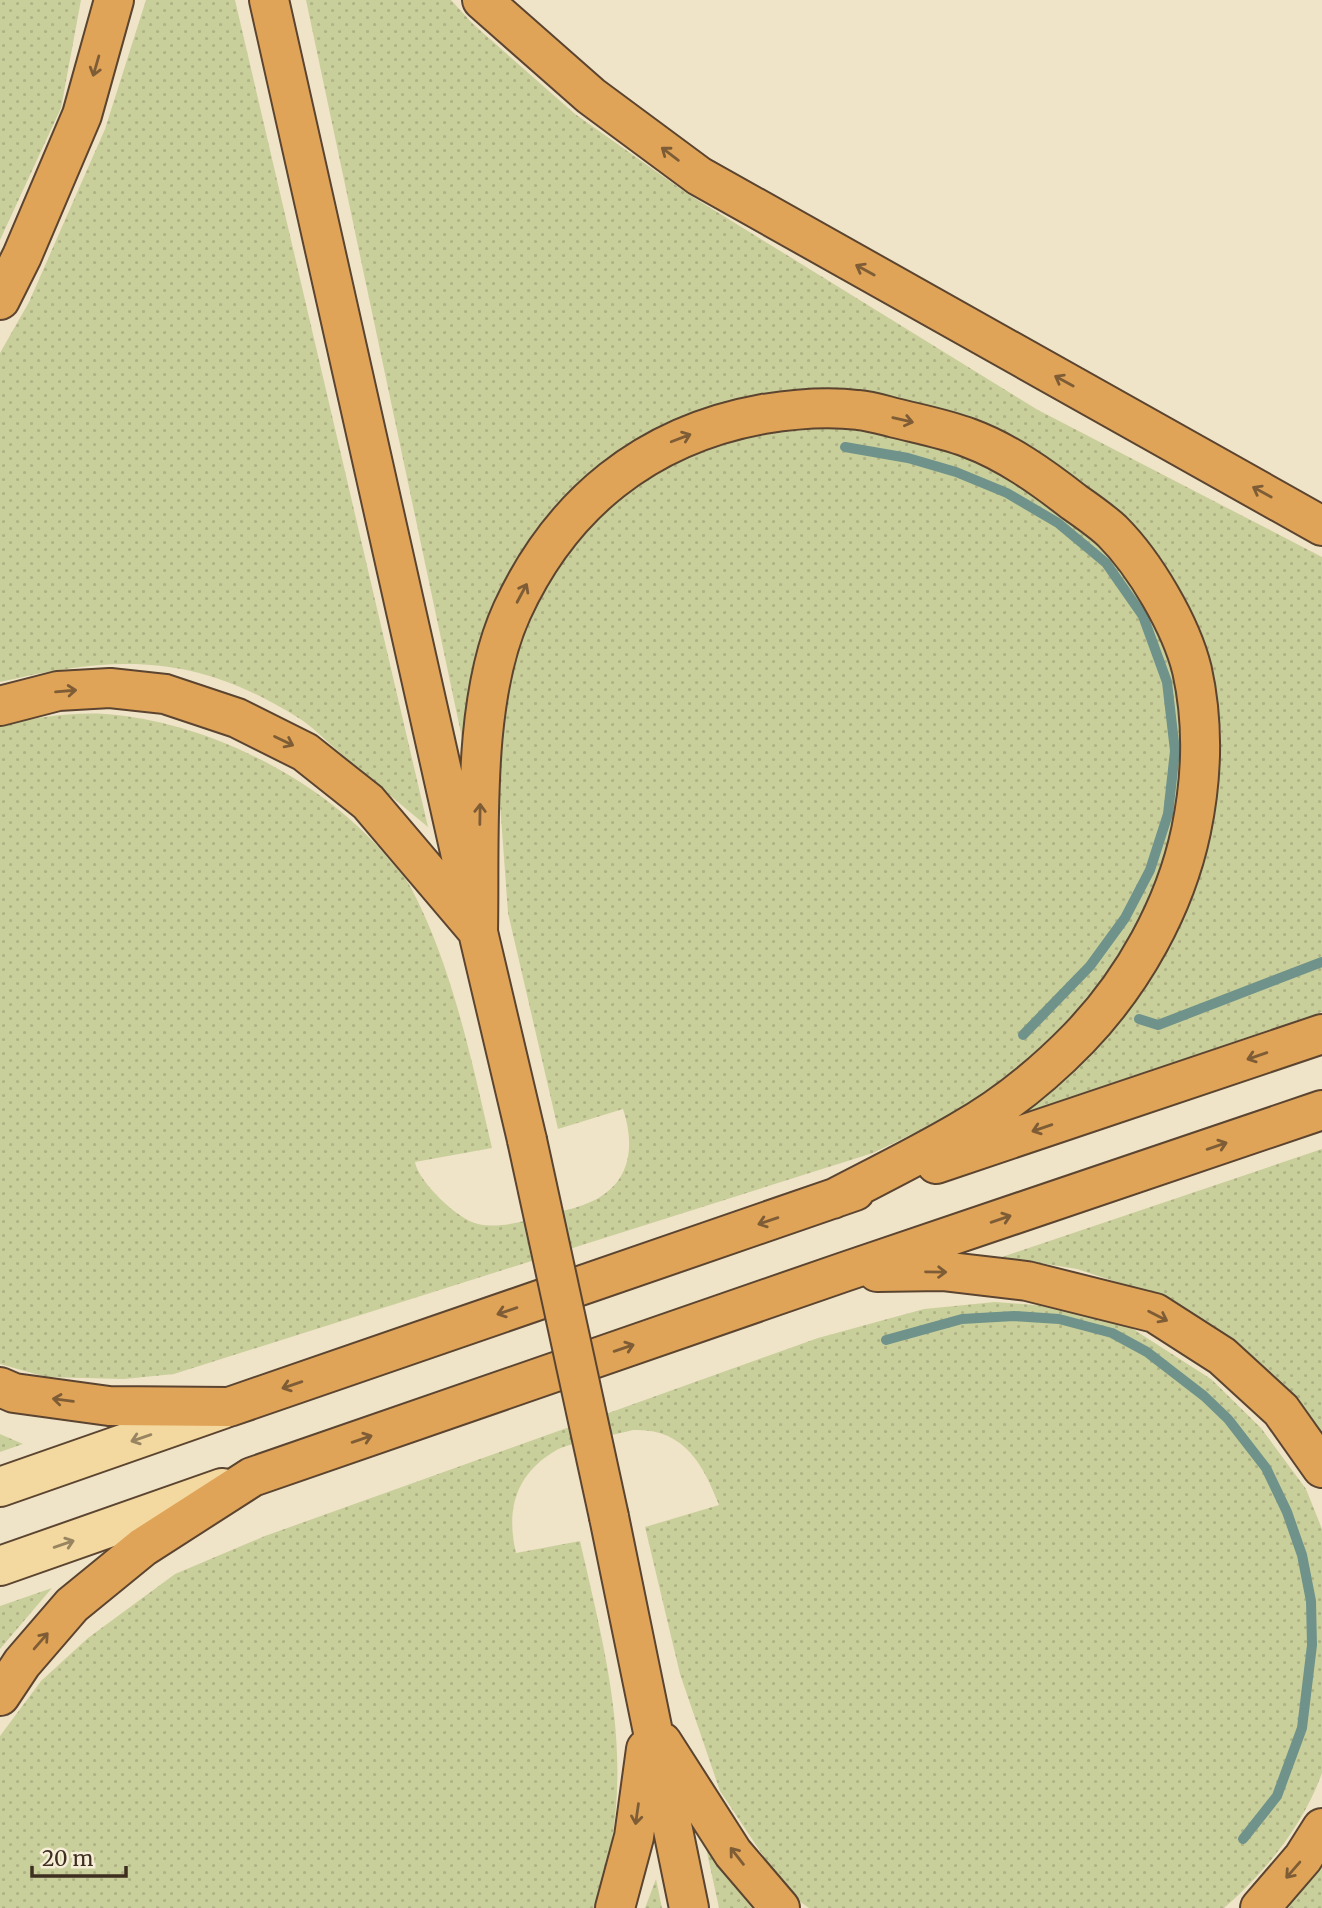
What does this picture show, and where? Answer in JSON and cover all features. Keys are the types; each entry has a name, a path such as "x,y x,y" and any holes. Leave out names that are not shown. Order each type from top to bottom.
{"highway":[{"path":"0,300 22,256 82,115 114,0"},
{"path":"269,0 527,1140 609,1517 689,1908"},
{"path":"482,0 591,96 699,176 1322,526"},
{"path":"478,932 482,753 491,679 510,614 541,556 576,511 625,471 672,441 727,421 794,409 857,409 968,438 1009,457 1048,481 1113,532 1146,573 1175,626 1191,668 1200,730 1199,791 1184,865 1159,924 1131,971 1079,1038 1020,1090 962,1131 833,1199"},
{"path":"0,706 58,691 110,688 165,694 237,718 305,752 368,802 478,932"},
{"path":"0,1387 14,1393 109,1406 229,1407 1322,1034"},
{"path":"0,1696 22,1663 72,1605 143,1547 252,1478 844,1272 1322,1110"},
{"path":"844,1272 942,1271 1027,1281 1155,1313 1222,1356 1281,1410 1322,1468"},
{"path":"615,1908 634,1837 650,1723"},
{"path":"650,1723 733,1853 780,1908"},
{"path":"1260,1908 1303,1858 1322,1828"}],"main road":[{"path":"0,1487 229,1407"},
{"path":"0,1566 252,1478"}],"green space":[{"path":"0,0 81,0 61,108 0,240"},
{"path":"146,0 235,0 428,827 303,721 259,696 223,680 188,670 117,664 80,667 0,682 0,353 29,302 105,129"},
{"path":"306,0 451,0 473,24 575,114 688,194 1038,410 1322,557 1322,1012 1006,1119 1199,874 1217,794 1221,730 1210,665 1193,614 1162,560 1127,517 1056,463 979,422 917,403 859,393 561,502 466,757"},
{"path":"855,425 910,436 1006,472 1100,540 1165,628 1188,731 1167,864 1144,918 1111,970 1065,1031 1018,1072 962,1110 873,1153 174,1374 124,1379 46,1377 0,1364 0,725 39,718 105,714 183,728 260,759 296,779 330,803 387,857 410,886 438,948 468,1048 492,1148 415,1162 423,1179 450,1208 478,1224 512,1224 583,1205 602,1196 621,1176 629,1151 629,1138 623,1109 558,1129 508,913 497,762 504,691 521,621 553,562 630,482 733,432"},
{"path":"1322,1149 1322,1441 1146,1292 1077,1269 1002,1257"},
{"path":"995,1302 1060,1307 1122,1322 1211,1379 1261,1428 1306,1489 1322,1529 1322,1773 1305,1811 1282,1846 1224,1908 809,1908 799,1901 766,1860 720,1791 680,1674 645,1527 719,1505 706,1476 689,1451 666,1435 633,1430 555,1451 541,1461 522,1482 513,1508 516,1553 580,1541 601,1634 615,1724 617,1769 615,1815 608,1861 594,1908 0,1908 0,1736 41,1681 88,1638 175,1574 265,1536 818,1338 924,1309"},
{"path":"0,1434 23,1444 0,1452"},
{"path":"52,1588 0,1649 0,1606"},
{"path":"703,1834 757,1908 719,1908"},
{"path":"1322,1853 1322,1908 1278,1908"},
{"path":"656,1879 662,1908 645,1908"}],"waterway":[{"path":"845,447 908,458 956,472 1007,493 1058,523 1106,563 1143,616 1167,682 1175,751 1168,814 1150,870 1125,918 1090,966 1023,1035"},
{"path":"1139,1019 1158,1025 1322,962"},
{"path":"886,1340 962,1319 1014,1316 1059,1319 1112,1333 1147,1352 1204,1396 1228,1419 1266,1468 1287,1512 1302,1555 1311,1601 1312,1645 1302,1728 1277,1796 1243,1839"}]}
